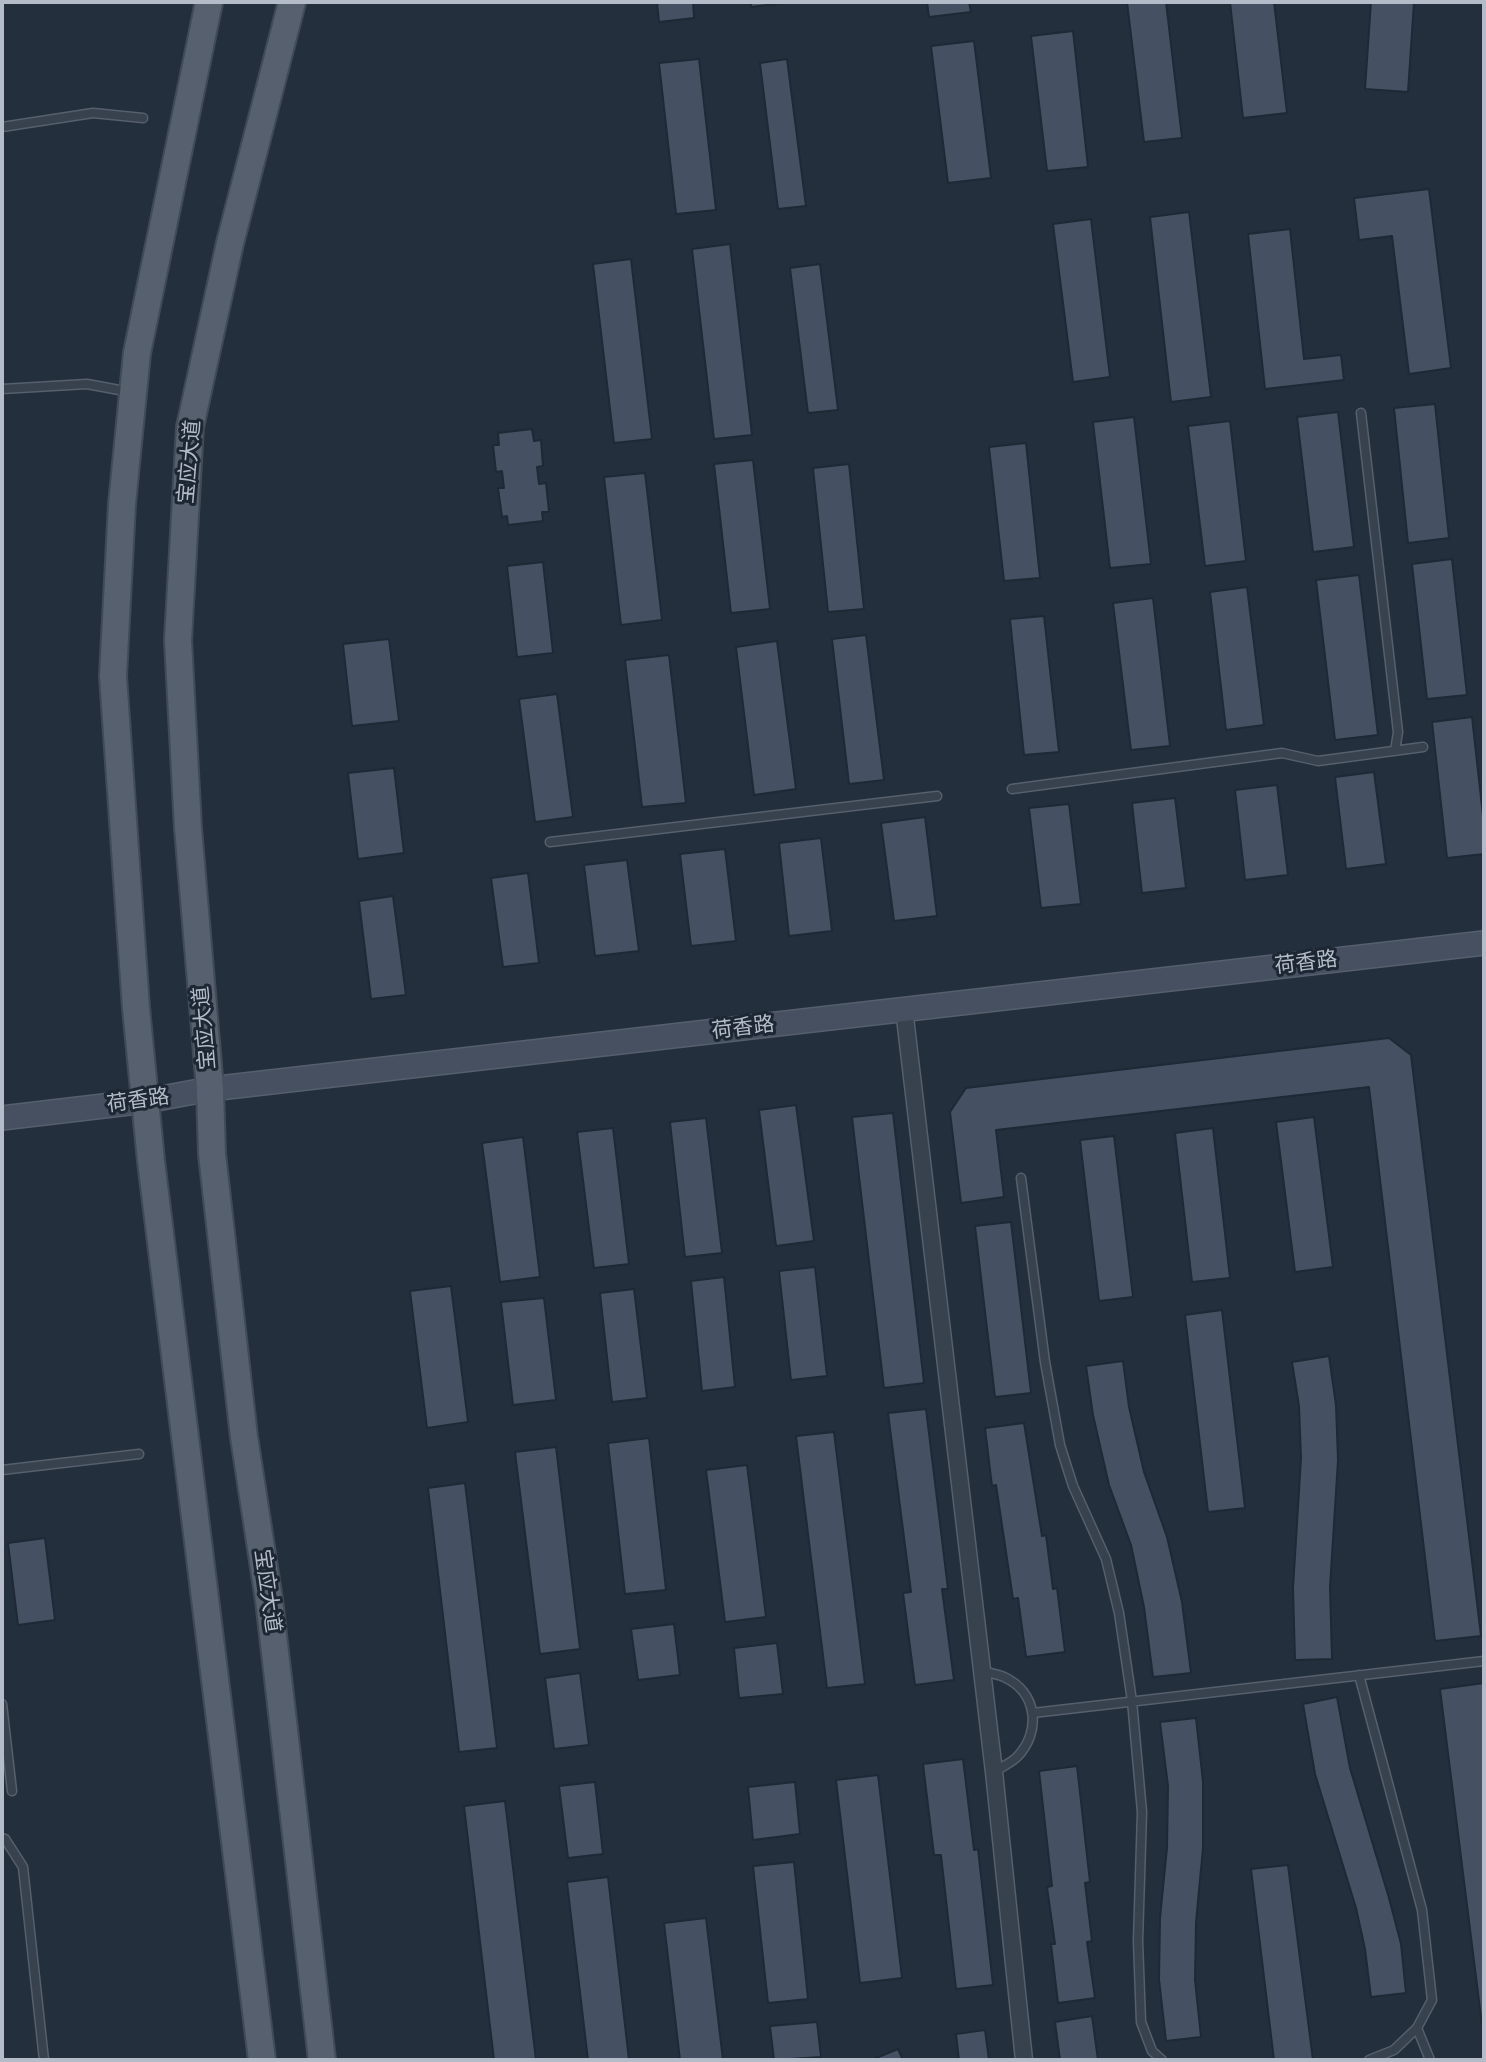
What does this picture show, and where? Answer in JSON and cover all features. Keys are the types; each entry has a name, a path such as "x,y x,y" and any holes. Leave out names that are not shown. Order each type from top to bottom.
{"main road":[{"path":"209,2 136,353 122,504 113,676 134,982 146,1101 178,1392 262,2060"},
{"name":"宝应大道","path":"292,2 230,243 190,427 178,640 188,828 210,1089 212,1154 244,1437 270,1600 322,2060"}],"street":[{"name":"荷香路","path":"2,1118 146,1101 210,1089 1484,943"},
{"path":"904,1009 994,1772 1024,2060"}],"lane":[{"path":"2,127 93,113 143,118"},
{"path":"2,389 87,384 132,393"},
{"path":"1361,413 1398,732 1395,751"},
{"path":"1012,789 1282,753 1318,761 1423,747"},
{"path":"550,842 937,796"},
{"path":"1021,1178 1045,1362 1060,1445 1073,1486 1106,1559 1119,1614 1132,1701 1142,1812 1138,1941 1141,2022 1152,2051 1162,2060"},
{"path":"2,1470 139,1454"},
{"path":"1033,1713 1484,1661"},
{"path":"982,1671 1004,1677 1020,1689 1033,1713 1034,1727 1029,1740 1016,1758 994,1772"},
{"path":"1359,1675 1422,1910 1432,2000 1417,2028 1394,2050 1369,2060"},
{"path":"2,1703 12,1791"},
{"path":"2,1838 23,1867 44,2060"},
{"path":"1417,2028 1430,2060"}],"building":[{"path":"657,2 693,2 694,18 659,22"},
{"path":"751,2 783,2 783,3 751,7"},
{"path":"927,2 969,2 971,12 929,17"},
{"path":"1127,2 1166,2 1182,138 1144,142"},
{"path":"1230,2 1274,2 1287,113 1243,118"},
{"path":"1371,2 1414,2 1408,92 1365,89"},
{"path":"1073,31 1088,167 1047,171 1031,36"},
{"path":"974,41 991,178 948,183 931,46"},
{"path":"699,59 716,210 676,214 659,63"},
{"path":"787,59 806,206 778,209 760,63"},
{"path":"1429,189 1451,368 1409,374 1392,236 1359,240 1354,198"},
{"path":"1189,212 1211,397 1171,402 1150,217"},
{"path":"1091,219 1110,377 1073,382 1053,224"},
{"path":"1290,229 1304,359 1341,355 1344,380 1265,389 1248,234"},
{"path":"730,244 752,435 714,439 692,249"},
{"path":"631,259 652,439 614,443 593,264"},
{"path":"820,264 838,410 808,413 790,268"},
{"path":"1435,404 1449,538 1408,543 1394,408"},
{"path":"1338,412 1354,547 1313,552 1297,417"},
{"path":"1134,417 1151,564 1110,568 1093,422"},
{"path":"1230,421 1246,561 1205,566 1188,426"},
{"path":"532,429 534,441 541,440 543,466 537,467 539,484 546,483 549,512 542,512 543,521 508,525 507,516 502,517 498,488 504,488 502,471 496,472 493,445 499,445 498,433"},
{"path":"1026,443 1040,578 1004,581 989,447"},
{"path":"753,460 770,609 731,613 714,464"},
{"path":"849,464 864,609 828,612 813,468"},
{"path":"645,473 662,620 621,625 604,477"},
{"path":"1452,559 1467,695 1427,699 1412,564"},
{"path":"543,562 553,653 517,657 507,566"},
{"path":"1359,575 1378,735 1335,740 1316,580"},
{"path":"1247,587 1264,725 1226,730 1210,592"},
{"path":"1153,598 1170,746 1131,750 1113,603"},
{"path":"1044,616 1059,752 1024,755 1010,619"},
{"path":"866,635 884,780 849,784 832,639"},
{"path":"389,639 399,721 352,726 343,644"},
{"path":"777,641 796,789 754,795 736,647"},
{"path":"669,655 686,803 642,807 625,660"},
{"path":"557,694 573,817 535,822 519,699"},
{"path":"1472,717 1484,825 1484,854 1447,858 1432,722"},
{"path":"394,768 404,853 358,859 348,773"},
{"path":"1374,772 1386,864 1346,869 1335,777"},
{"path":"1277,785 1288,875 1245,880 1235,790"},
{"path":"1175,798 1186,888 1142,893 1132,803"},
{"path":"1069,804 1081,904 1041,908 1029,808"},
{"path":"925,817 937,916 894,921 881,823"},
{"path":"821,838 832,931 789,936 779,843"},
{"path":"725,849 736,941 691,946 680,854"},
{"path":"627,860 639,951 595,956 584,865"},
{"path":"528,873 539,963 503,967 491,878"},
{"path":"393,896 406,995 371,999 359,901"},
{"path":"1389,1038 1411,1055 1481,1636 1435,1641 1369,1087 996,1130 1004,1197 961,1203 950,1112 966,1088"},
{"path":"796,1105 814,1241 776,1246 759,1110"},
{"path":"893,1113 924,1383 884,1388 852,1117"},
{"path":"1314,1117 1333,1267 1295,1272 1276,1122"},
{"path":"706,1118 722,1253 685,1257 670,1122"},
{"path":"613,1128 629,1264 594,1268 577,1132"},
{"path":"1213,1128 1230,1278 1192,1282 1175,1133"},
{"path":"1114,1136 1133,1297 1099,1301 1080,1140"},
{"path":"523,1137 540,1277 500,1282 482,1143"},
{"path":"1011,1222 1031,1393 995,1397 975,1226"},
{"path":"815,1267 827,1376 791,1380 779,1271"},
{"path":"724,1277 735,1387 702,1391 691,1281"},
{"path":"451,1286 468,1422 427,1428 410,1291"},
{"path":"634,1289 647,1398 612,1402 600,1293"},
{"path":"544,1298 556,1400 513,1405 501,1302"},
{"path":"1222,1310 1245,1508 1208,1512 1185,1315"},
{"path":"1329,1356 1336,1405 1338,1460 1330,1587 1332,1659 1295,1660 1293,1588 1301,1458 1299,1406 1292,1362"},
{"path":"1123,1361 1129,1407 1144,1472 1167,1537 1182,1602 1191,1673 1153,1677 1144,1607 1131,1545 1109,1485 1093,1415 1086,1366"},
{"path":"926,1409 948,1589 942,1589 954,1680 915,1685 903,1593 911,1592 888,1413"},
{"path":"1024,1423 1042,1536 1046,1535 1053,1589 1057,1588 1065,1652 1026,1657 1018,1598 1013,1599 996,1485 992,1486 985,1428"},
{"path":"834,1432 865,1684 827,1688 796,1436"},
{"path":"649,1438 666,1590 625,1594 608,1443"},
{"path":"556,1447 580,1649 540,1654 515,1452"},
{"path":"747,1465 766,1617 725,1622 706,1470"},
{"path":"465,1483 497,1748 459,1752 428,1488"},
{"path":"45,1538 55,1620 18,1625 8,1543"},
{"path":"674,1624 680,1675 638,1680 631,1629"},
{"path":"777,1643 783,1694 739,1698 734,1648"},
{"path":"580,1673 589,1745 554,1749 545,1678"},
{"path":"1484,1683 1484,2041 1440,1689"},
{"path":"1337,1697 1350,1768 1401,1944 1406,1993 1371,1997 1356,1908 1315,1774 1303,1704"},
{"path":"1196,1718 1203,1782 1203,1848 1196,1922 1195,1980 1201,2037 1166,2041 1159,1979 1168,1786 1160,1722"},
{"path":"963,1759 974,1850 978,1849 993,1985 956,1989 941,1855 934,1855 923,1764"},
{"path":"1077,1766 1090,1882 1085,1883 1092,1941 1087,1942 1095,1998 1058,2003 1051,1944 1055,1944 1047,1887 1052,1886 1039,1771"},
{"path":"878,1775 902,1978 860,1983 836,1780"},
{"path":"595,1782 603,1854 568,1858 559,1786"},
{"path":"795,1782 800,1834 753,1840 748,1787"},
{"path":"505,1801 536,2060 494,2060 464,1806"},
{"path":"794,1862 808,1999 768,2003 753,1866"},
{"path":"1288,1865 1313,2060 1274,2060 1251,1869"},
{"path":"608,1877 629,2060 588,2060 567,1882"},
{"path":"706,1918 723,2060 680,2060 664,1923"},
{"path":"1092,2016 1098,2060 1060,2060 1055,2022"},
{"path":"817,2022 821,2057 774,2060 770,2026"},
{"path":"985,2030 989,2060 959,2060 956,2034"},
{"path":"898,2049 903,2060 871,2060"}]}
